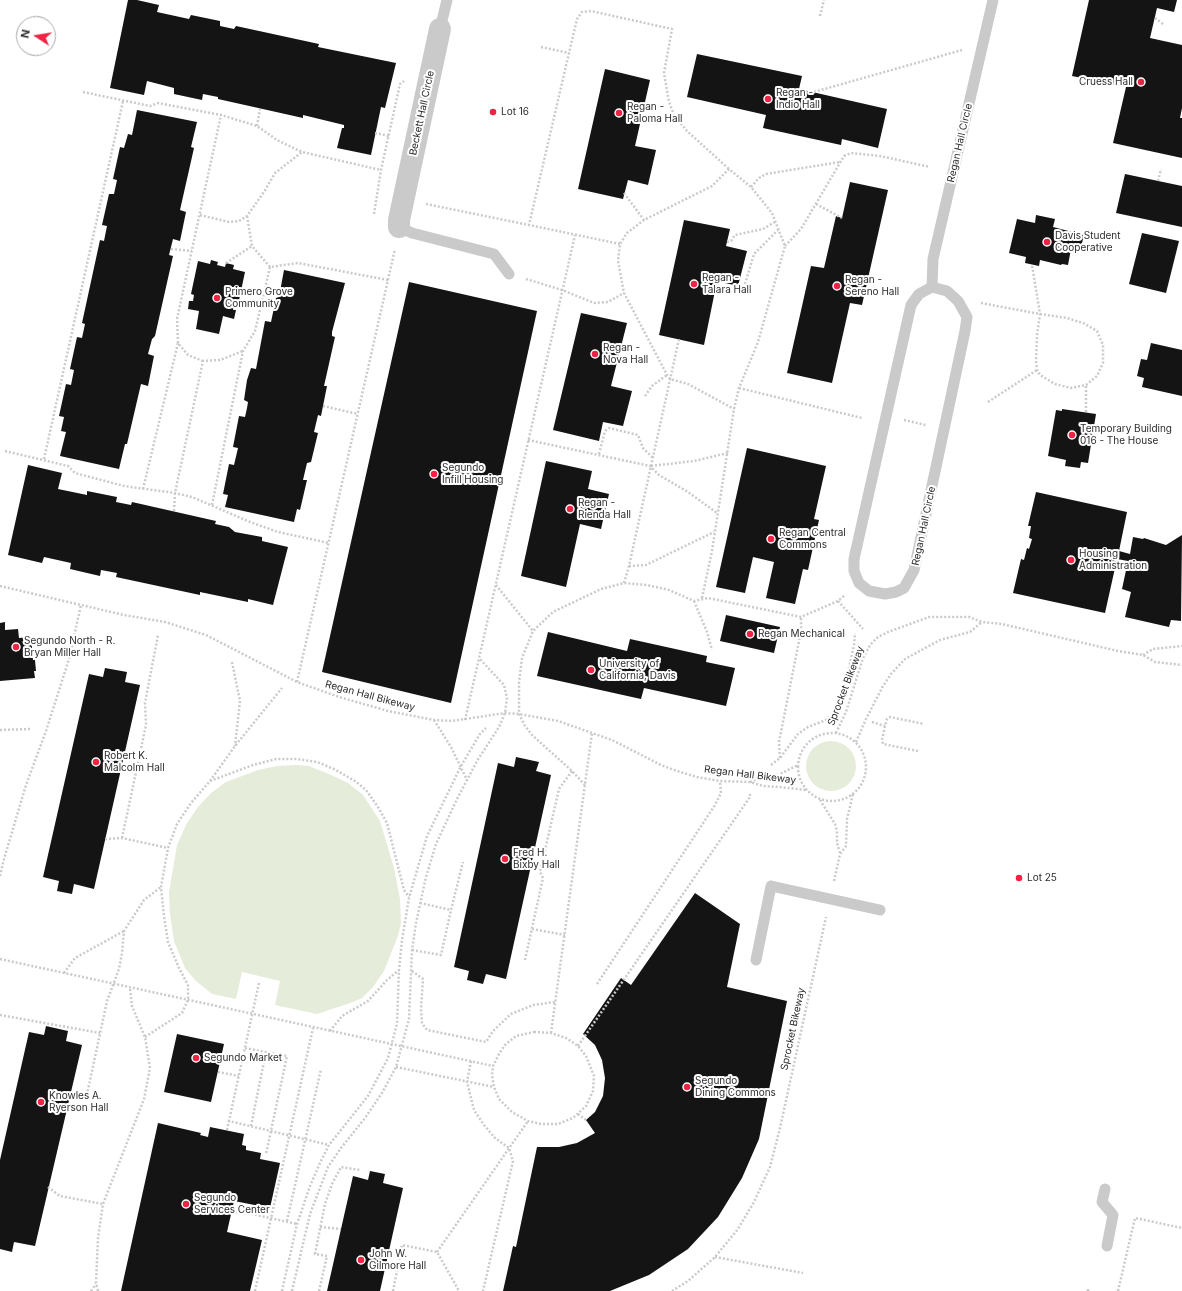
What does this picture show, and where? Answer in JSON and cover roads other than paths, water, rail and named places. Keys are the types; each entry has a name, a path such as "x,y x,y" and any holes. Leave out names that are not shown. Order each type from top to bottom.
{"street":[{"name":"Beckett Hall Circle","path":"399,227 399,220 440,29"}],"lane":[{"name":"Beckett Hall Circle","path":"440,29 447,0"},
{"name":"Regan Hall Circle","path":"932,287 933,259 993,0"},
{"path":"399,227 412,233 494,254 509,274"},
{"name":"Regan Hall Circle","path":"932,287 947,291 958,302 967,317 965,331 914,570 904,588 896,592 885,594 869,591 859,583 854,571 854,559 911,305 919,294 932,287"},
{"path":"756,960 771,886 880,910"},
{"path":"1105,1189 1102,1202 1113,1215 1107,1246"}],"place":[{"name":"Cruess Hall","path":"1141,82"},
{"name":"Regan - Indio Hall","path":"768,99"},
{"name":"Lot 16","path":"493,112"},
{"name":"Regan - Paloma Hall","path":"619,113"},
{"name":"Davis Student Cooperative","path":"1047,242"},
{"name":"Regan - Talara Hall","path":"694,284"},
{"name":"Regan - Sereno Hall","path":"837,286"},
{"name":"Primero Grove Community","path":"217,298"},
{"name":"Regan - Nova Hall","path":"595,354"},
{"name":"Temporary Building 016 - The House","path":"1072,435"},
{"name":"Segundo Infill Housing","path":"434,474"},
{"name":"Regan - Rienda Hall","path":"570,509"},
{"name":"Regan Central Commons","path":"771,539"},
{"name":"Housing Administration","path":"1071,560"},
{"name":"Regan Mechanical","path":"750,634"},
{"name":"Segundo North - R. Bryan Miller Hall","path":"16,647"},
{"name":"University of California, Davis","path":"591,670"},
{"name":"Robert K. Malcolm Hall","path":"96,762"},
{"name":"Fred H. Bixby Hall","path":"505,859"},
{"name":"Lot 25","path":"1019,878"},
{"name":"Segundo Market","path":"196,1058"},
{"name":"Segundo Dining Commons","path":"687,1087"},
{"name":"Knowles A. Ryerson Hall","path":"41,1102"},
{"name":"Segundo Services Center","path":"186,1204"},
{"name":"John W. Gilmore Hall","path":"361,1260"}]}
